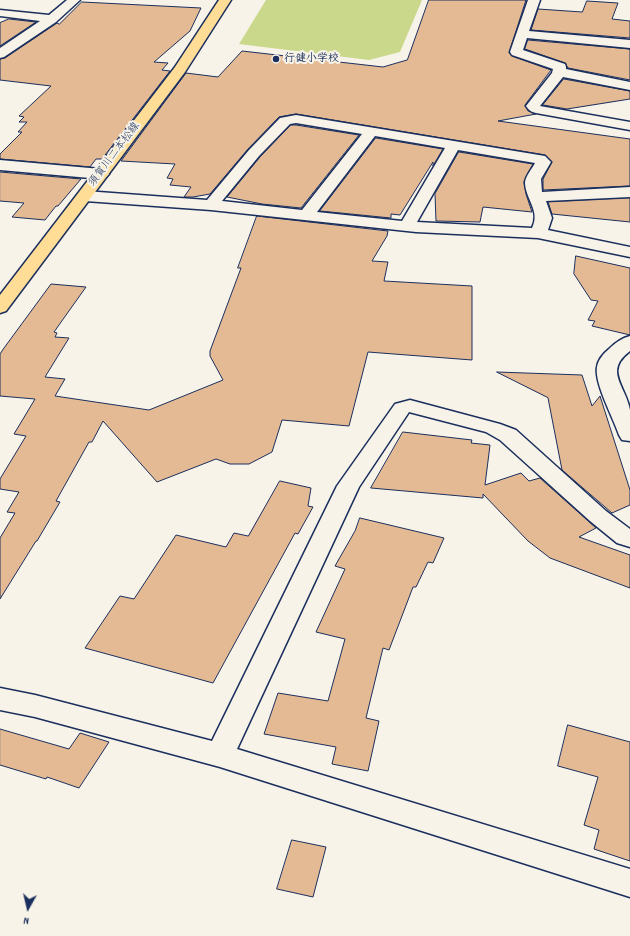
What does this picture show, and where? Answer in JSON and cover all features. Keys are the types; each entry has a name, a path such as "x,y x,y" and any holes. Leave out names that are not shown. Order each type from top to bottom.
{"main road":[{"name":"須賀川二本松線","path":"0,307 180,69 225,0"}],"street":[{"path":"0,54 52,19 74,0"},
{"path":"534,0 516,52 560,67 559,72 533,106 536,109 630,126"},
{"path":"0,13 52,19"},
{"path":"522,34 630,44"},
{"path":"559,72 630,86"},
{"path":"211,205 254,153 285,121 296,119 540,159 543,162 533,180 543,222 538,234"},
{"path":"306,215 372,131"},
{"path":"407,226 454,144"},
{"path":"0,165 101,174"},
{"path":"538,197 630,192"},
{"path":"85,196 211,205 407,226 538,234 630,252"},
{"path":"629,426 607,378 606,366 613,355 630,342"},
{"path":"220,755 348,486 402,408 410,406 493,428 508,435 598,516 630,539"},
{"path":"0,699 35,706 220,755 630,883"}],"green space":[{"path":"266,0 422,0 400,52 369,60 239,44"}],"building":[{"path":"429,0 526,0 509,53 512,56 551,70 525,105 528,111 536,114 498,121 630,139 630,186 543,190 543,179 552,162 545,155 296,114 279,117 248,149 210,194 184,197 191,187 170,185 173,179 167,178 175,164 121,161 186,73 218,77 242,51 383,67 407,60"},
{"path":"587,1 618,3 612,19 630,21 630,38 531,30 538,9 582,12"},
{"path":"82,2 201,8 190,31 154,62 168,63 162,70 170,71 102,159 96,159 90,167 0,159 0,154 22,132 18,132 27,122 19,122 24,117 19,116 51,86 0,80 0,59 5,58 57,23 59,24"},
{"path":"9,19 36,22 0,46 0,23"},
{"path":"528,40 630,49 630,80 568,68 565,63 525,49"},
{"path":"564,79 630,91 630,99 567,109 543,105"},
{"path":"291,125 359,135 301,208 262,204 227,197 260,157"},
{"path":"376,138 443,149 433,166 433,162 400,215 391,214 391,218 320,211"},
{"path":"459,152 533,164 524,182 532,212 483,207 480,222 436,221 435,194"},
{"path":"0,172 81,179 45,220 12,217 24,203 0,201"},
{"path":"630,198 630,222 552,214 548,202"},
{"path":"257,216 388,231 387,236 372,261 388,262 384,281 472,286 472,360 368,352 349,426 282,420 272,452 249,464 230,464 216,459 157,482 103,421 92,442 89,442 56,501 60,502 0,599 0,538 15,513 7,512 19,492 0,489 0,479 26,436 14,434 35,399 0,396 0,354 4,348 51,284 86,287 54,332 57,333 55,337 69,338 45,377 65,379 55,396 149,410 223,380 210,356 210,351 241,268 238,268"},
{"path":"576,256 630,268 630,335 592,326 595,321 588,320 598,301 591,300 574,274"},
{"path":"497,372 582,375 592,406 600,396 630,490 630,505 612,513 562,470 548,398"},
{"path":"403,432 472,440 471,443 490,445 485,485 521,473 529,481 540,478 596,528 579,537 630,555 630,588 550,558 528,541 483,494 483,498 371,488"},
{"path":"280,481 311,488 308,506 313,507 298,534 295,533 213,683 85,648 120,596 134,599 176,535 226,547 234,533 248,536"},
{"path":"360,518 444,538 433,563 428,562 416,587 413,587 389,650 383,648 366,718 379,721 368,771 332,764 336,747 264,734 278,693 328,701 345,639 316,632 345,569 335,566 355,531"},
{"path":"568,725 630,742 630,861 594,849 599,830 584,825 598,777 558,766"},
{"path":"0,729 69,749 80,733 109,742 79,788 47,777 46,779 0,765"},
{"path":"292,840 326,847 313,897 277,889"}],"place":[{"name":"行健小学校","path":"276,59"}]}
